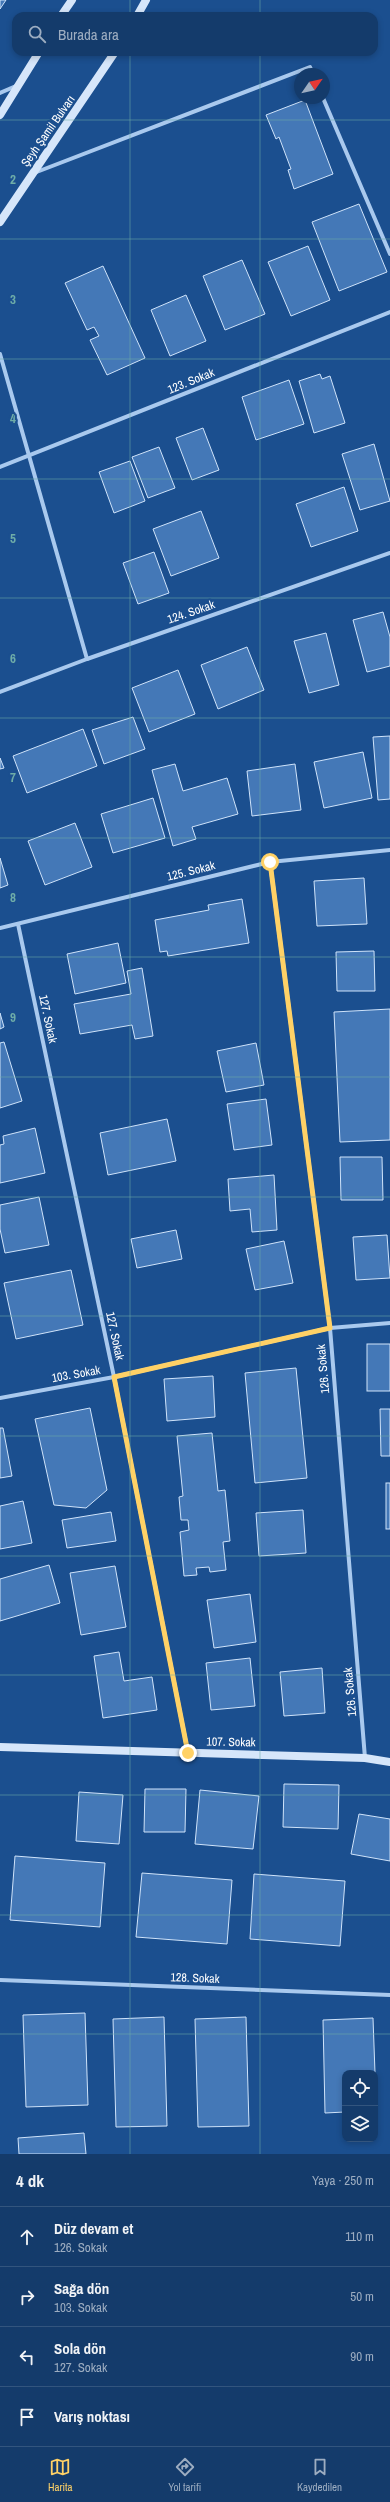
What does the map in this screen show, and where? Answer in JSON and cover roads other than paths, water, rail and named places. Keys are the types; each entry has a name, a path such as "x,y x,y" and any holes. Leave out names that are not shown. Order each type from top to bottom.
{"main road":[{"path":"64,12 72,0"},
{"path":"138,12 146,0"},
{"path":"0,115 37,56"},
{"name":"Şeyh Şamil Bulvarı","path":"0,222 112,56"},
{"name":"107. Sokak","path":"0,1747 365,1758 390,1762"}],"street":[{"path":"33,174 294,73"},
{"path":"0,92 18,86"},
{"path":"326,104 390,254"},
{"name":"123. Sokak","path":"0,467 390,312"},
{"path":"0,354 87,659"},
{"name":"124. Sokak","path":"0,692 87,659 390,553"},
{"name":"125. Sokak","path":"0,928 270,862 390,850"},
{"name":"126. Sokak","path":"270,862 330,1328 365,1758"},
{"name":"127. Sokak","path":"18,924 114,1377 188,1753"},
{"name":"103. Sokak","path":"0,1398 114,1377 330,1328 390,1323"},
{"name":"128. Sokak","path":"0,1980 390,1995"}]}
